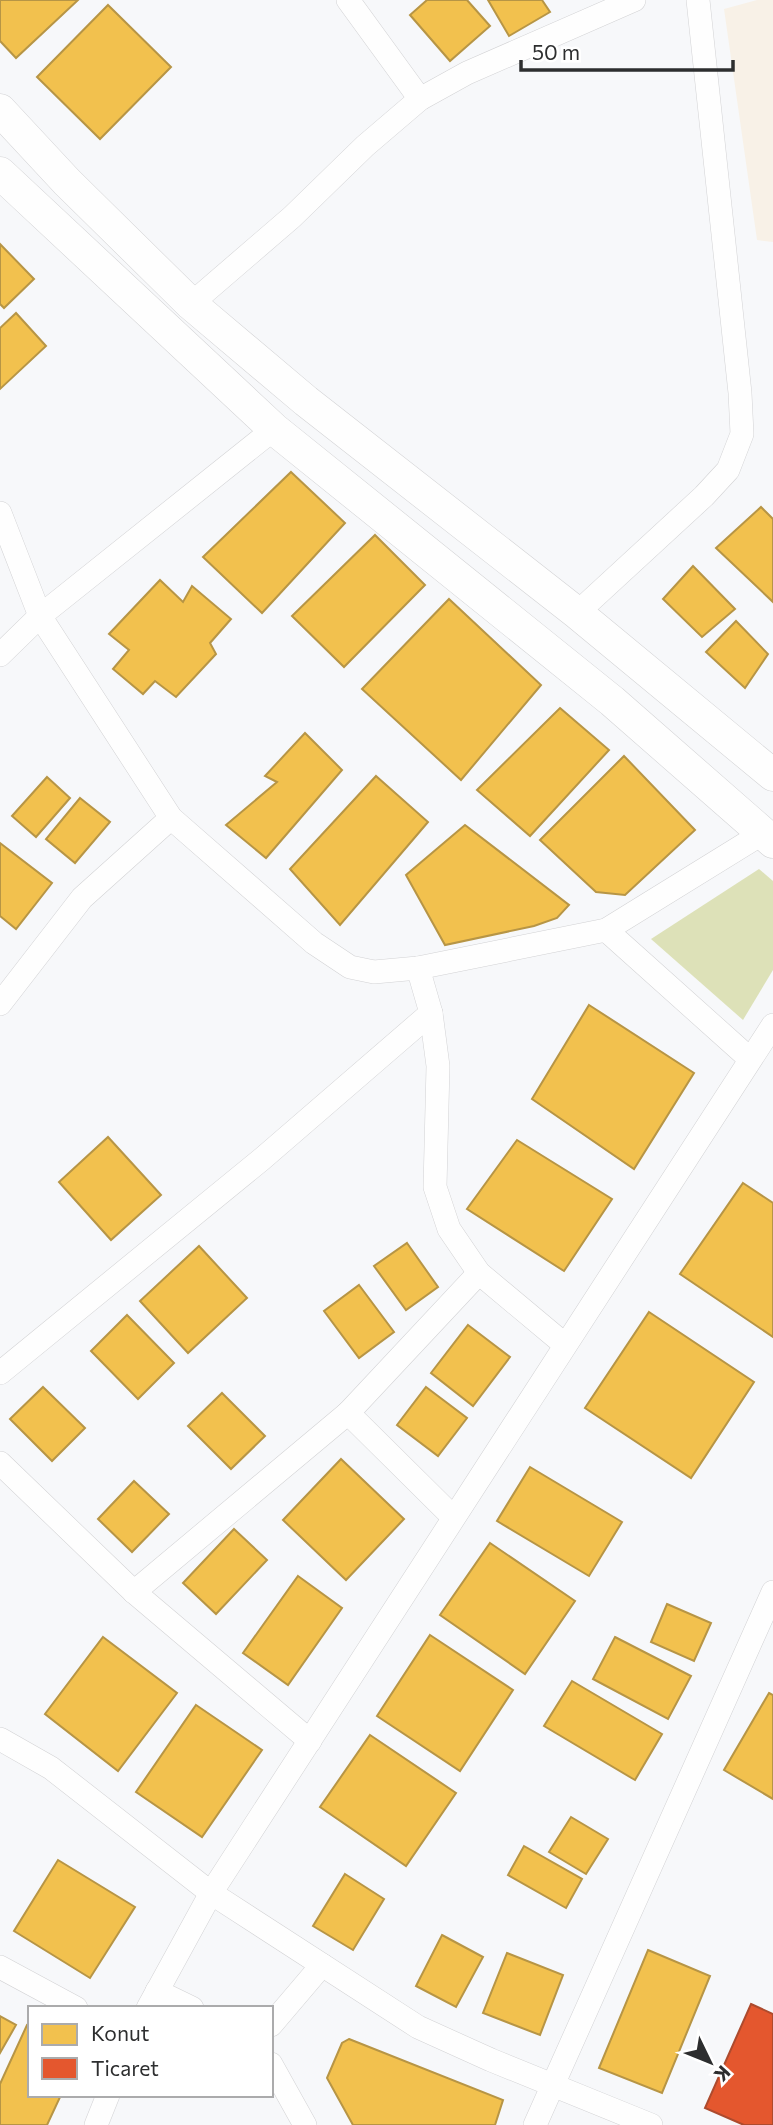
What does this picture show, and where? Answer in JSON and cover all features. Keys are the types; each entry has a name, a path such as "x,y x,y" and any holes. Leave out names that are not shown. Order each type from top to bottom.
{"main road":[{"path":"0,110 191,304 306,401 577,612 773,775"},
{"path":"0,173 274,429 612,701 768,838"}],"street":[{"path":"348,0 420,99"},
{"path":"191,304 292,217 365,146 420,99 467,73 634,0"},
{"path":"577,612 720,479 728,470 742,433 698,0"},
{"path":"0,655 40,616 274,429"},
{"path":"0,513 40,616 171,818 314,943 350,967 374,972 418,968 606,930 768,838"},
{"path":"0,1004 82,898 171,818"},
{"path":"606,930 750,1059"},
{"path":"418,968 431,1013 438,1066 435,1186 449,1229 479,1273 564,1344"},
{"path":"0,1373 262,1159 431,1013"},
{"path":"183,2006 153,1999 211,1893 773,1025"},
{"path":"134,1592 348,1413 479,1273"},
{"path":"348,1413 453,1517"},
{"path":"0,1463 134,1592 310,1741"},
{"path":"535,2125 773,1592"},
{"path":"0,1739 51,1768 211,1893 418,2027 491,2060 651,2125"},
{"path":"273,2023 322,1965"},
{"path":"0,1967 72,2006"},
{"path":"273,2068 305,2125"},
{"path":"96,2125 107,2097"}],"shaded area":[{"path":"757,0 773,0 773,242 757,240 724,9"}],"green space":[{"path":"759,869 773,881 773,970 743,1020 651,939"}],"building: Konut":[{"path":"0,0 78,0 16,58 0,41"},
{"path":"427,0 467,0 490,26 450,61 410,15"},
{"path":"488,0 542,0 550,12 509,36"},
{"path":"108,5 171,67 100,139 37,77"},
{"path":"0,244 34,279 4,308 0,304"},
{"path":"16,313 46,346 0,389 0,328"},
{"path":"291,472 345,523 262,613 203,557"},
{"path":"761,507 773,519 773,602 716,548"},
{"path":"375,535 425,585 344,667 292,616"},
{"path":"693,566 735,609 702,637 663,599"},
{"path":"160,580 183,602 192,586 231,619 210,643 216,654 176,697 155,681 143,694 113,669 129,650 109,634"},
{"path":"449,599 541,685 461,780 362,689"},
{"path":"736,621 768,654 745,688 706,652"},
{"path":"560,708 609,750 530,836 477,790"},
{"path":"305,733 342,770 266,858 226,825 277,782 265,776"},
{"path":"624,756 695,830 625,895 596,892 540,840"},
{"path":"376,776 428,822 340,925 290,869"},
{"path":"47,777 70,798 36,837 12,816"},
{"path":"80,798 110,822 75,863 46,839"},
{"path":"465,825 569,905 557,918 534,926 445,945 406,875"},
{"path":"0,843 52,883 16,929 0,916"},
{"path":"589,1005 694,1073 634,1169 532,1099"},
{"path":"108,1137 161,1195 111,1240 59,1182"},
{"path":"517,1140 612,1199 564,1271 467,1209"},
{"path":"743,1183 773,1203 773,1337 680,1274"},
{"path":"407,1243 438,1287 406,1310 374,1266"},
{"path":"199,1246 247,1298 188,1353 140,1301"},
{"path":"359,1285 394,1332 359,1358 324,1311"},
{"path":"649,1312 754,1382 691,1478 585,1408"},
{"path":"127,1315 174,1363 138,1399 91,1351"},
{"path":"468,1325 510,1357 473,1406 431,1373"},
{"path":"43,1387 85,1428 52,1461 10,1419"},
{"path":"426,1387 467,1418 438,1456 397,1425"},
{"path":"222,1393 265,1436 231,1469 188,1426"},
{"path":"341,1459 404,1519 346,1580 283,1520"},
{"path":"530,1467 622,1522 589,1576 497,1521"},
{"path":"134,1481 169,1514 132,1552 98,1519"},
{"path":"234,1529 267,1560 216,1614 183,1583"},
{"path":"490,1543 575,1601 525,1674 440,1615"},
{"path":"298,1576 342,1608 288,1685 243,1653"},
{"path":"667,1604 711,1623 694,1661 651,1642"},
{"path":"430,1635 513,1690 460,1771 377,1716"},
{"path":"103,1637 177,1693 118,1771 45,1714"},
{"path":"615,1637 691,1676 668,1719 593,1679"},
{"path":"572,1681 662,1734 635,1780 544,1726"},
{"path":"769,1693 773,1695 773,1799 724,1770"},
{"path":"196,1705 262,1750 202,1837 136,1792"},
{"path":"370,1735 456,1793 406,1866 320,1807"},
{"path":"571,1817 608,1839 586,1874 549,1852"},
{"path":"524,1846 582,1879 566,1908 508,1875"},
{"path":"58,1860 135,1907 90,1978 14,1931"},
{"path":"345,1874 384,1899 353,1950 313,1926"},
{"path":"442,1935 483,1957 456,2007 416,1986"},
{"path":"648,1950 710,1976 662,2093 599,2068"},
{"path":"507,1953 563,1975 540,2035 483,2013"},
{"path":"0,2016 16,2025 0,2053"},
{"path":"28,2025 28,2097 60,2097 47,2125 0,2125 0,2084"},
{"path":"349,2039 503,2100 495,2125 353,2125 327,2078 342,2043"}],"building: Ticaret":[{"path":"751,2004 773,2014 773,2125 744,2125 705,2108"}]}
